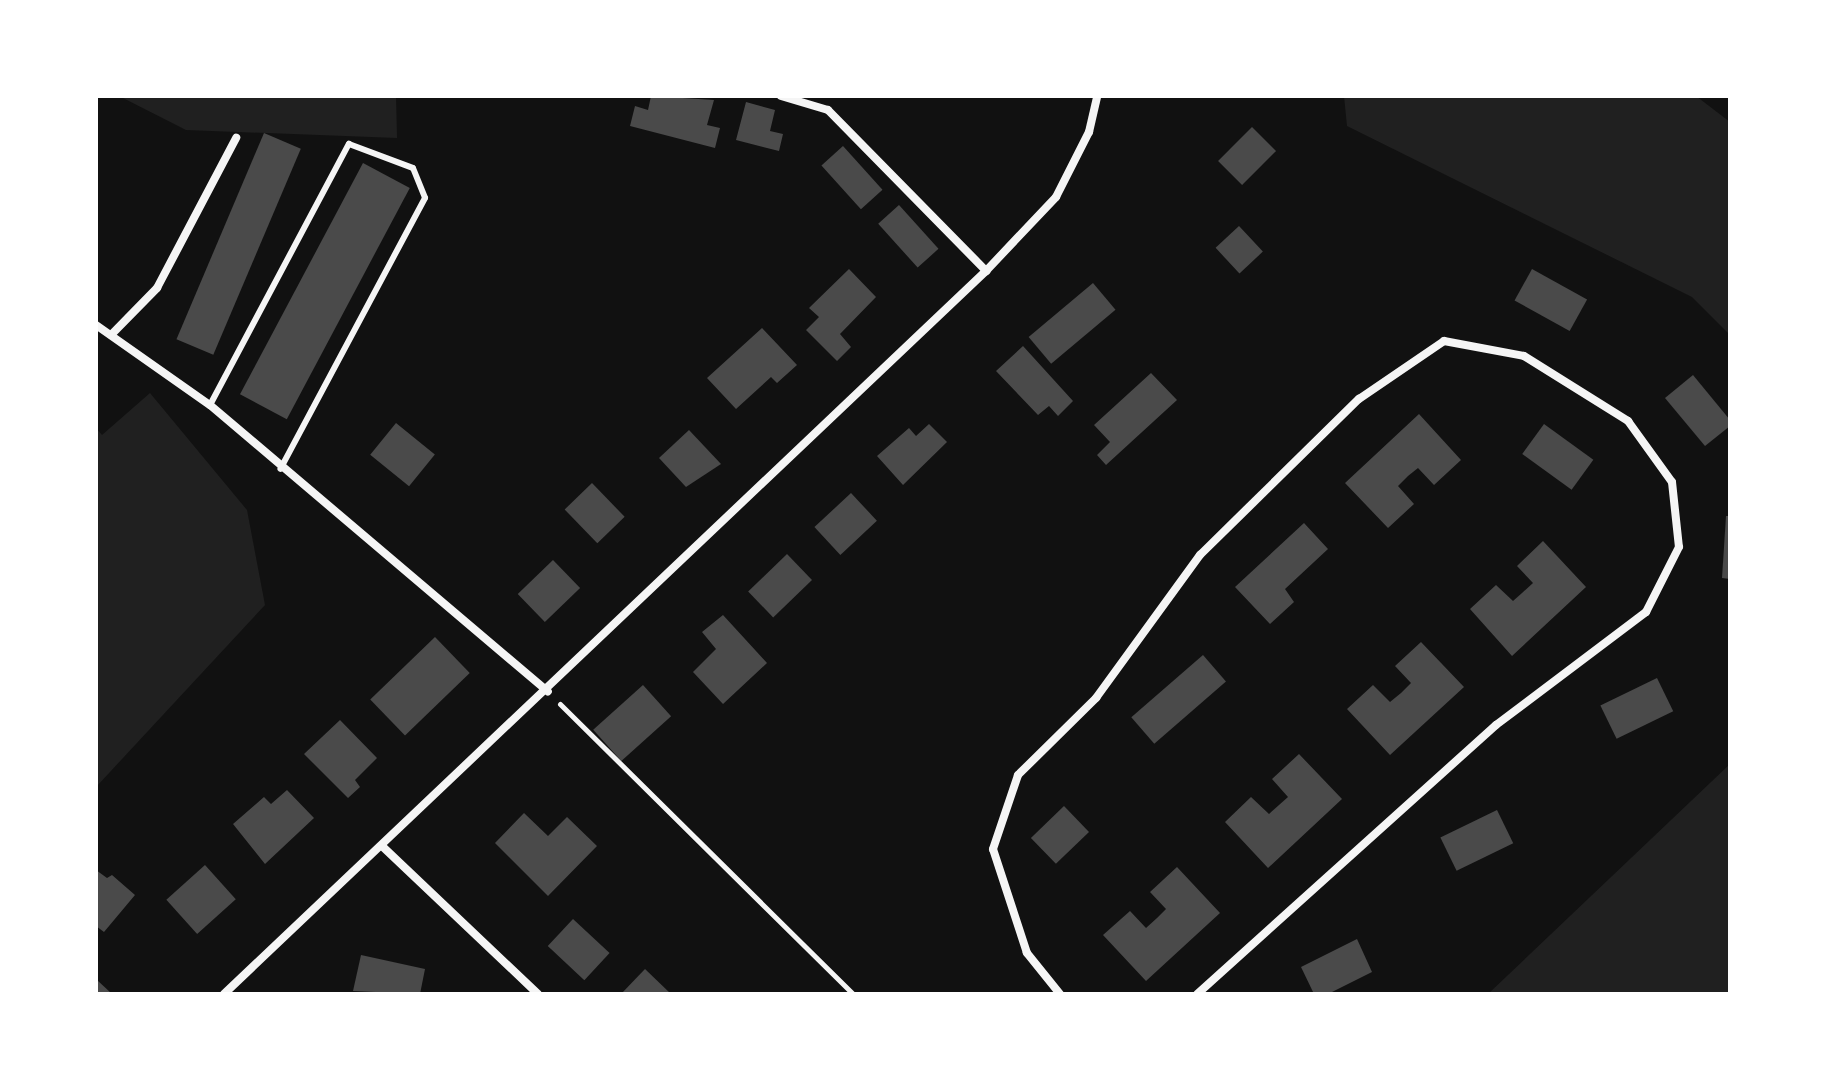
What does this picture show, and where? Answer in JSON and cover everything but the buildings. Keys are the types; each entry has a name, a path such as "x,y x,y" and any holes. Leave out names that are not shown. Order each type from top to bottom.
{"street":[{"path":"781,96 828,110 986,271"},
{"path":"224,994 548,692 986,271 1056,197 1089,132 1097,96"},
{"path":"111,335 157,288 236,138"},
{"path":"96,325 210,405 280,469 548,692"},
{"path":"1060,994 1027,953 993,849 1018,775 1096,698 1200,555 1359,399 1444,341 1524,356 1628,421 1672,482 1679,547 1646,612 1496,725 1197,994"},
{"path":"382,846 538,994"}],"lane":[{"path":"210,405 349,144 413,168 425,198 280,469"}],"path":[{"path":"548,692 853,994"}],"shaded area":[{"path":"119,96 396,96 397,138 186,130"},
{"path":"1344,96 1696,96 1730,122 1730,335 1692,297 1347,126"},
{"path":"150,393 247,510 265,605 97,786 96,428 102,435"},
{"path":"1730,764 1730,994 1488,994"}]}
